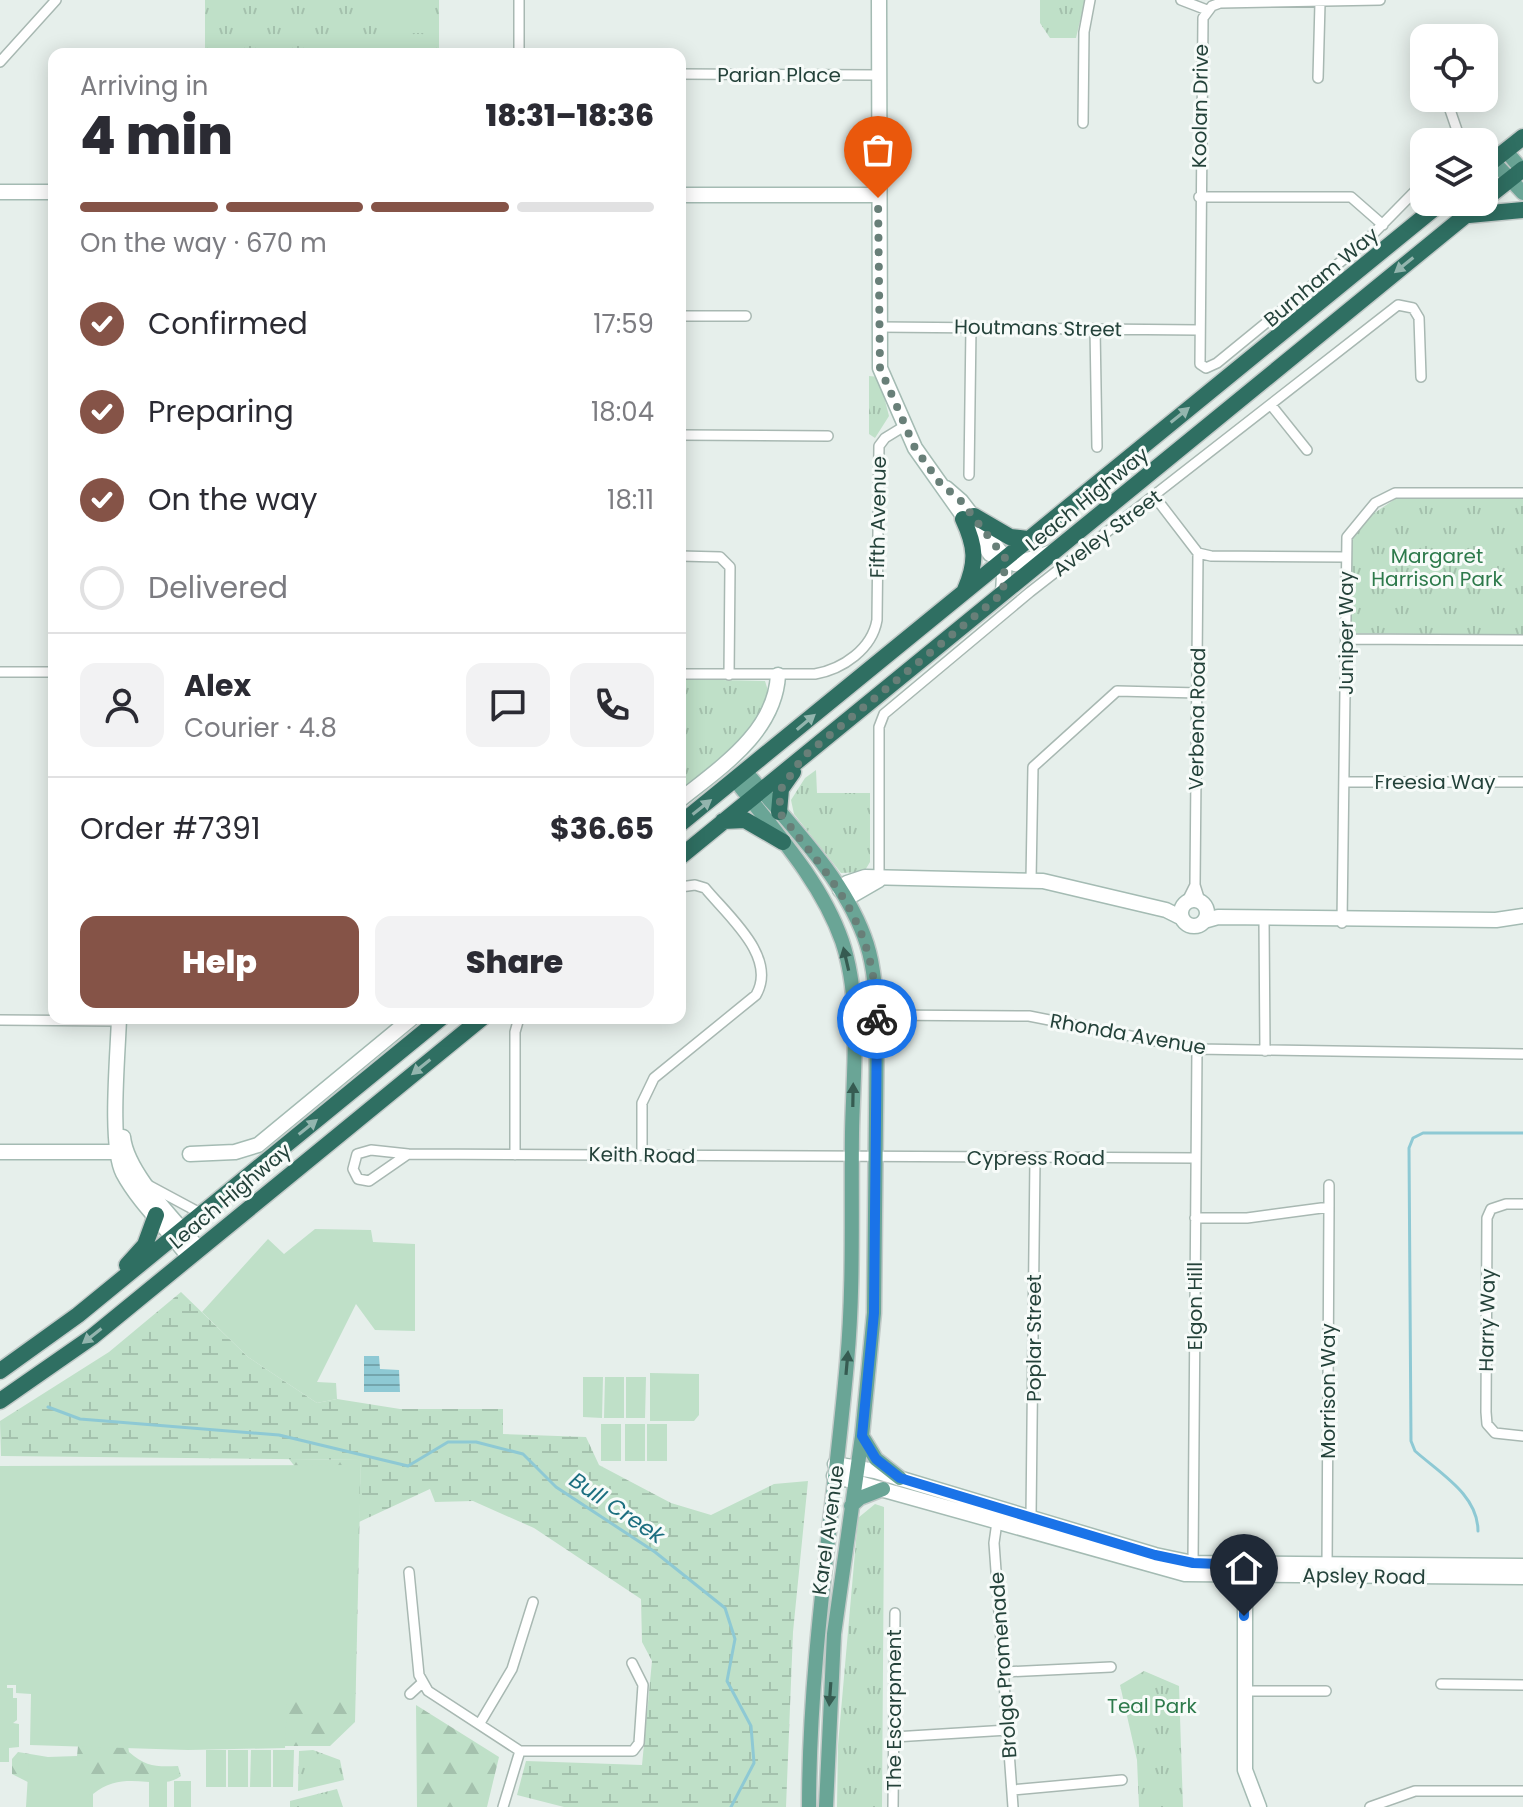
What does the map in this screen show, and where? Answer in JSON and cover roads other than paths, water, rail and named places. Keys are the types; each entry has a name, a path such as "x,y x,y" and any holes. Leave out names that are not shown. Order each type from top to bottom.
{"highway":[{"path":"1498,157 1523,137"},
{"name":"Leach Highway","path":"1498,189 1519,172"},
{"path":"1498,213 1523,210"},
{"name":"Leach Highway","path":"686,819 1425,216"},
{"name":"Leach Highway","path":"686,852 1465,216"},
{"path":"968,518 1010,537 1028,539"},
{"path":"965,592 972,573 975,547 968,518"},
{"path":"779,812 781,789 803,757"},
{"path":"723,821 745,820 783,842"},
{"name":"Leach Highway","path":"0,1371 78,1315 434,1024"},
{"name":"Leach Highway","path":"0,1401 92,1337 475,1024"},
{"path":"78,1315 145,1245 156,1215"}],"main road":[{"path":"1498,162 1519,172 1523,193"},
{"name":"Karel Avenue","path":"740,776 832,917 843,944 852,993 847,1360 813,1661 809,1807"},
{"name":"Karel Avenue","path":"755,795 779,812 840,890 868,947 877,1015 874,1313 862,1436 834,1634 826,1807"},
{"path":"812,883 840,890 834,899 832,917"},
{"path":"862,1436 876,1459 900,1478"},
{"path":"851,1506 860,1498 883,1489"}],"street":[{"path":"0,62 56,0"},
{"path":"519,0 519,48"},
{"name":"Fifth Avenue","path":"879,0 880,368 903,427 940,483 1005,558"},
{"path":"1083,123 1084,32 1090,0"},
{"path":"1181,0 1207,10 1220,3 1380,0"},
{"path":"1318,78 1320,3"},
{"name":"Koolan Drive","path":"1207,10 1201,29 1198,330 1200,364 1206,368 1212,366"},
{"name":"Parian Place","path":"686,74 878,75"},
{"path":"2,192 48,192"},
{"path":"686,195 878,195"},
{"path":"1199,197 1351,197 1383,225"},
{"name":"Burnham Way","path":"1212,366 1383,225 1410,197"},
{"name":"Aveley Street","path":"879,880 880,720 1030,592 1398,305 1413,308 1419,318 1421,377"},
{"path":"686,316 746,316"},
{"name":"Houtmans Street","path":"879,327 1198,330"},
{"path":"969,475 971,327"},
{"path":"1095,328 1097,447"},
{"path":"1271,405 1307,450"},
{"name":"Fifth Avenue","path":"778,675 815,674 836,669 867,644 877,620 879,446 885,438 903,427"},
{"path":"686,435 828,436"},
{"name":"Juniper Way","path":"1342,920 1347,537 1355,523 1375,503 1395,493 1523,493"},
{"path":"1155,497 1198,553 1211,556 1346,557"},
{"path":"1003,593 1005,558 1015,564 1053,552"},
{"name":"Verbena Road","path":"1197,911 1198,553"},
{"path":"686,556 720,557 730,567 729,675"},
{"path":"1346,639 1523,640"},
{"path":"0,672 48,672"},
{"path":"686,674 778,675 776,701 750,738 686,795"},
{"path":"1031,880 1033,767 1117,691 1198,693"},
{"name":"Freesia Way","path":"1346,782 1523,782"},
{"path":"840,890 853,895 879,880 1031,880 1166,910 1264,919 1496,920 1523,916"},
{"path":"642,1155 642,1103 654,1078 756,995 764,976 757,952 705,888 686,886"},
{"path":"1264,919 1265,1051"},
{"path":"1496,920 1523,924"},
{"name":"Rhonda Avenue","path":"877,1015 1029,1016 1197,1049 1523,1054"},
{"path":"0,1020 48,1020"},
{"path":"119,1024 120,1149 127,1180 156,1215 179,1234"},
{"path":"190,1154 235,1152 258,1145 405,1024"},
{"path":"515,1155 517,1024"},
{"name":"Elgon Hill","path":"1193,1563 1197,1049"},
{"path":"120,1149 193,1252"},
{"path":"0,1152 120,1149"},
{"name":"Keith Road","path":"408,1154 369,1181 354,1175 354,1158 364,1150 408,1154 876,1158"},
{"name":"Cypress Road","path":"876,1158 1195,1158"},
{"name":"Poplar Street","path":"1031,1517 1035,1158"},
{"path":"148,1185 202,1214"},
{"name":"Morrison Way","path":"1327,1570 1329,1185"},
{"name":"Harry Way","path":"1523,1204 1499,1205 1491,1209 1487,1218 1486,1412 1487,1424 1495,1433 1523,1436"},
{"path":"1195,1218 1247,1218 1285,1210 1329,1207"},
{"name":"Apsley Road","path":"835,1470 900,1478 1155,1555 1245,1570"},
{"name":"Apsley Road","path":"856,1474 883,1489 1168,1571 1523,1566"},
{"name":"Brolga Promenade","path":"997,1522 994,1543 1013,1807"},
{"path":"1245,1570 1245,1770 1259,1807"},
{"name":"Apsley Road","path":"1327,1570 1523,1577"},
{"path":"409,1572 419,1675 428,1691 520,1751 633,1751 639,1743 643,1685 632,1663"},
{"path":"480,1723 512,1669 533,1602"},
{"name":"The Escarpment","path":"893,1807 895,1613"},
{"path":"1004,1672 1111,1667"},
{"path":"410,1694 423,1682"},
{"path":"1441,1684 1523,1685"},
{"path":"1244,1691 1326,1691"},
{"path":"894,1737 1008,1730"},
{"path":"503,1807 520,1751"},
{"path":"1012,1790 1122,1780"},
{"path":"1370,1807 1415,1791 1523,1791"}],"water":[{"path":"364,1356 379,1356 380,1369 399,1370 400,1392 364,1392"}],"waterway":[{"path":"1478,1531 1472,1507 1465,1496 1415,1451 1411,1441 1409,1148 1413,1138 1423,1133 1523,1133"},
{"name":"Bull Creek","path":"48,1407 80,1419 279,1435 408,1466 448,1442 476,1442 523,1454 556,1487 655,1552 725,1608 735,1639 727,1681 751,1726 754,1763 731,1807"}],"park label":[{"name":"Margaret Harrison Park","path":"1437,568"},
{"name":"Teal Park","path":"1152,1706"}]}
